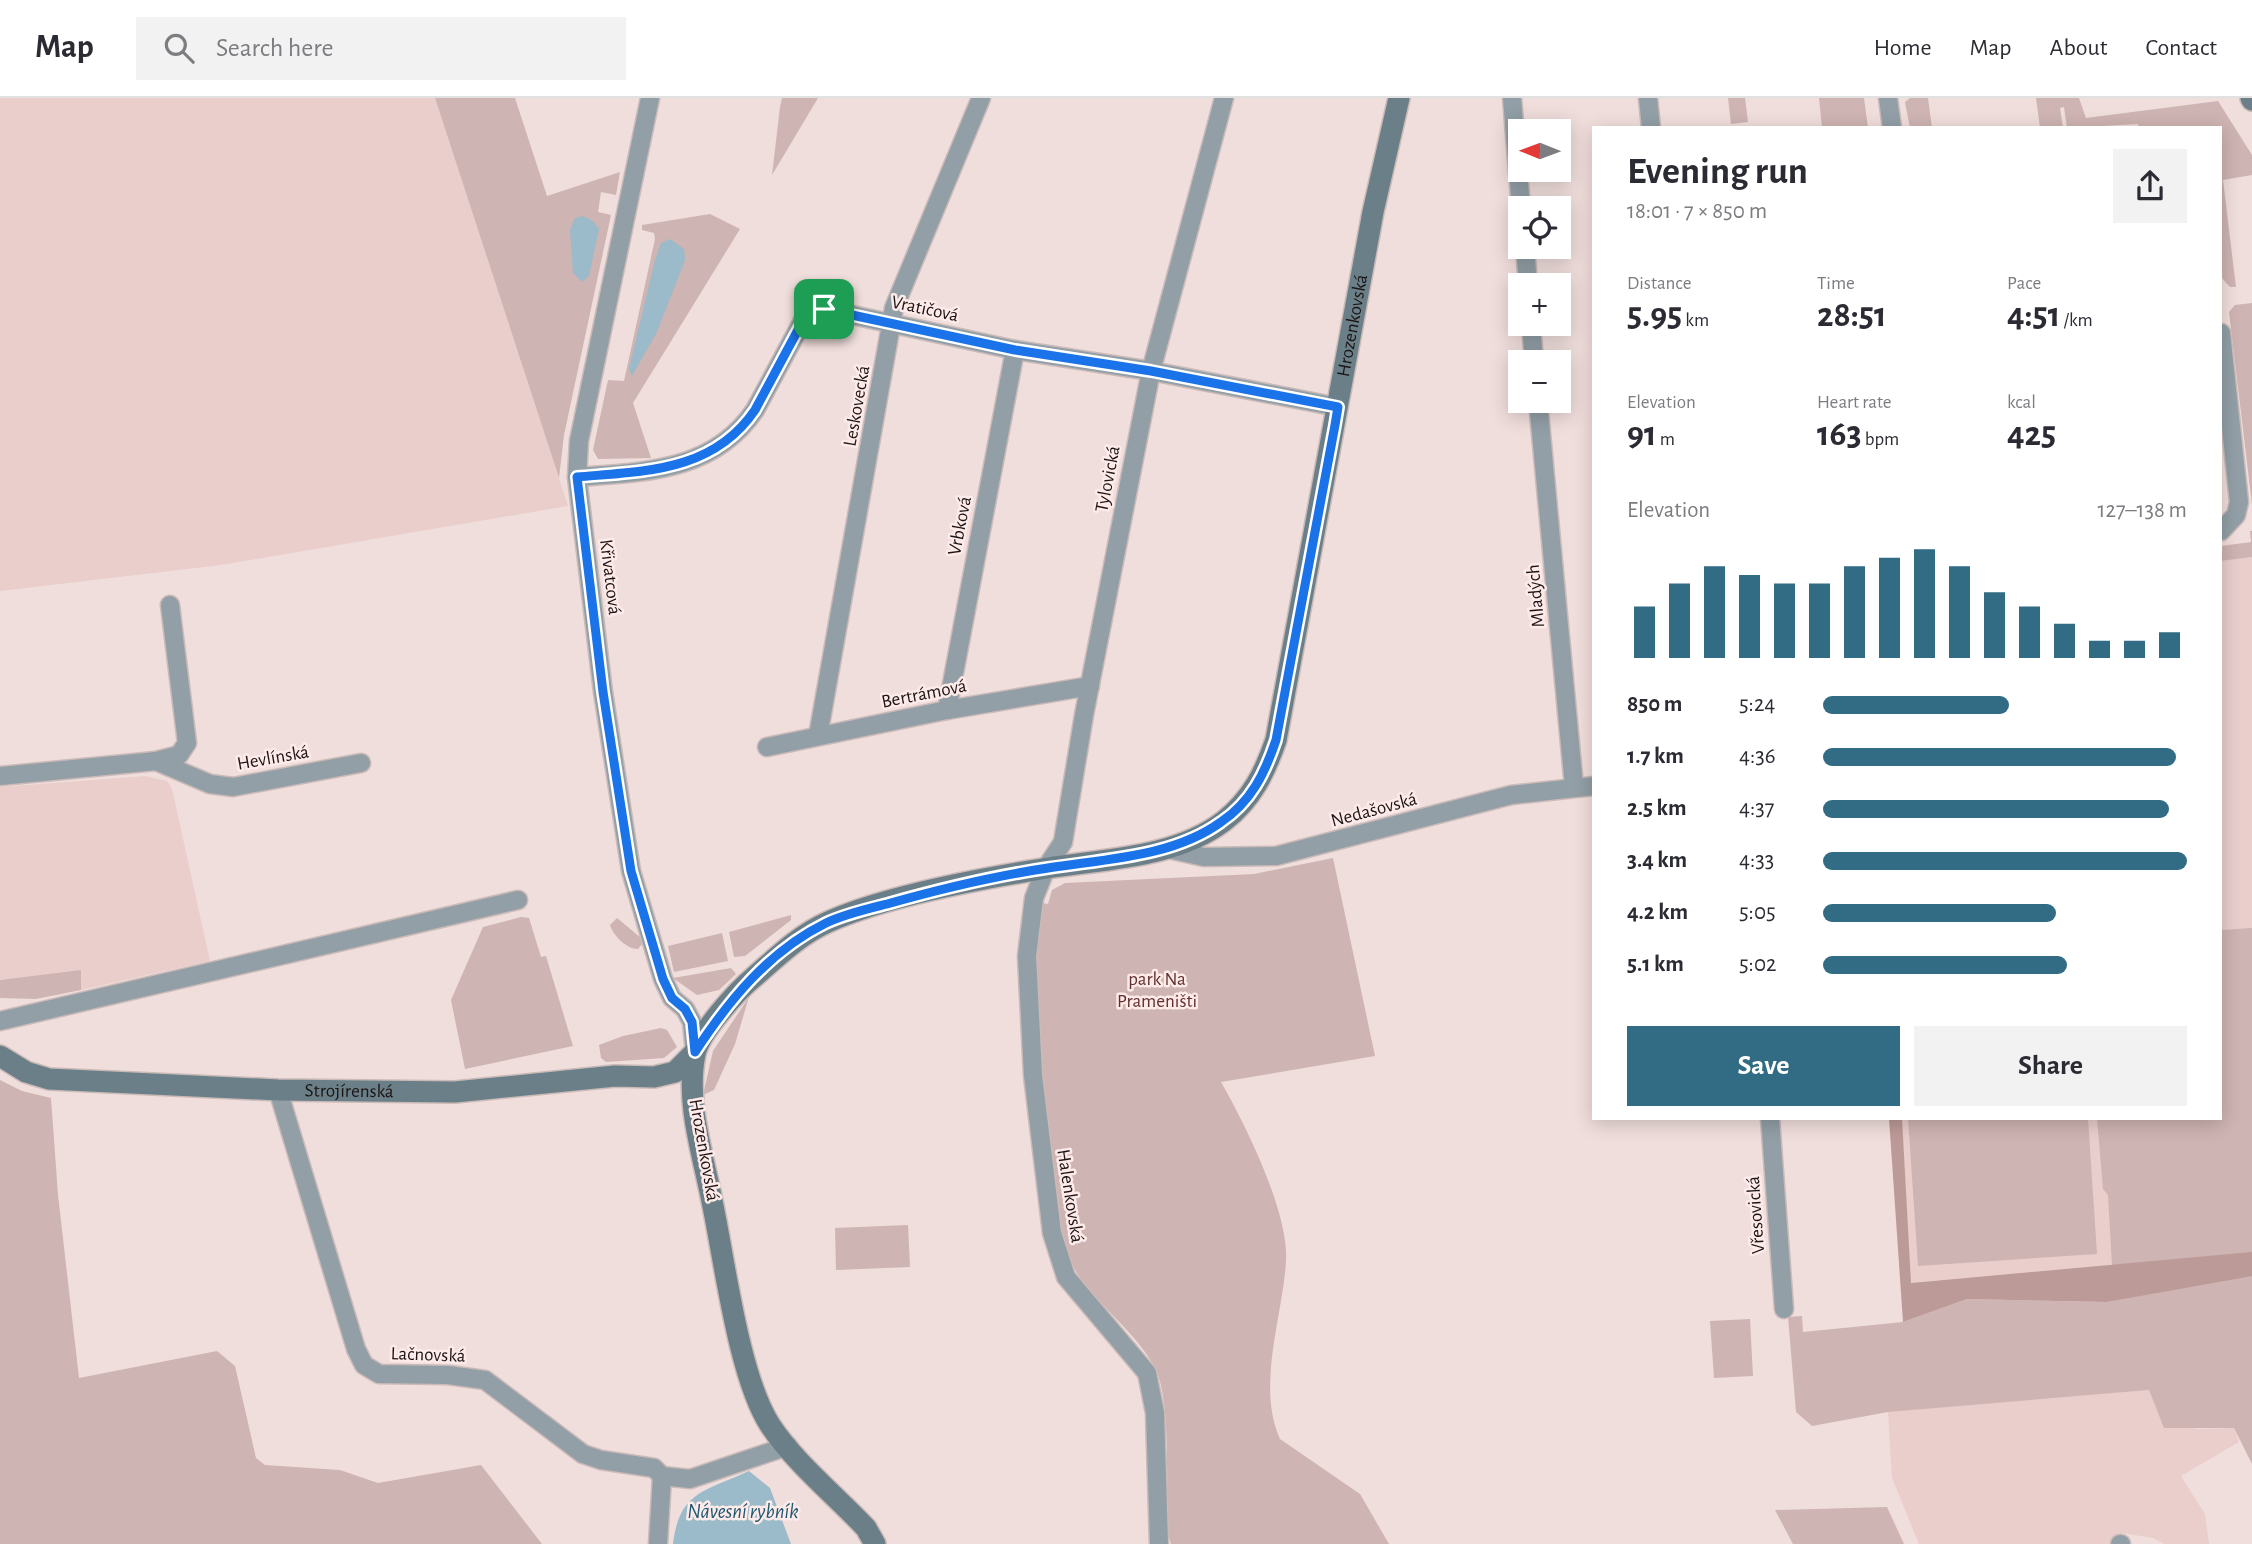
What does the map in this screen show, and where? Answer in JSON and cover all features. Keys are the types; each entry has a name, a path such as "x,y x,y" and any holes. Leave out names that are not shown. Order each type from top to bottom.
{"street":[{"name":"Křivatcová","path":"650,98 579,441 577,477 603,692 631,871 663,979 672,998 685,1009 692,1022 695,1052"},
{"name":"Leskovecká","path":"818,736 894,308 981,98"},
{"name":"Tylovická","path":"1046,868 1063,842 1090,685 1151,371 1224,98"},
{"name":"Hrozenkovská","path":"875,1544 866,1528 788,1447 769,1423 758,1395 733,1309 695,1107 695,1052 724,1007 743,986 789,947 819,927 904,899 1046,868 1164,848 1196,837 1223,822 1247,799 1267,765 1283,705 1373,212 1399,98"},
{"path":"1512,98 1520,196"},
{"path":"1648,98 1651,126"},
{"path":"1888,98 1892,126"},
{"name":"Vratičová","path":"577,477 652,471 690,461 719,448 745,424 755,410 808,313 829,309 1015,350 1151,371 1338,407"},
{"path":"2222,342 2239,502 2236,515 2222,530"},
{"name":"Vrbková","path":"947,710 1015,350"},
{"name":"Mladých","path":"1539,413 1574,787"},
{"name":"Hevlínská","path":"0,776 175,758 187,743 170,605"},
{"name":"Bertrámová","path":"767,747 947,710 1090,685"},
{"name":"Hevlínská","path":"156,761 210,784 233,787 361,763"},
{"name":"Nedašovská","path":"1164,848 1204,858 1276,856 1511,795 1592,786"},
{"name":"Halenkovská","path":"1046,868 1034,898 1028,942 1028,1007 1052,1233 1066,1277 1147,1373 1155,1413 1159,1544"},
{"path":"0,1021 518,900"},
{"name":"Strojírenská","path":"0,1056 26,1072 49,1079 278,1090 455,1092 615,1076 654,1077 676,1072 695,1052"},
{"name":"Lačnovská","path":"278,1090 356,1349 364,1365 373,1372 385,1375 448,1375 485,1381 583,1454 601,1460 654,1468 662,1476 690,1479 788,1447"},
{"name":"Vřesovická","path":"1770,1120 1784,1309"},
{"path":"658,1544 662,1476"}],"shaded area":[{"path":"0,98 435,98 568,506 221,565 0,591"},
{"path":"2252,557 2252,1252 1910,1283 1902,1120 2222,1120 2222,561"},
{"path":"145,776 167,781 172,789 210,961 81,990 81,971 0,980 0,787"},
{"path":"1889,1120 1902,1120 1911,1283 2252,1252 2252,1276 2107,1302 1967,1299 1903,1322"},
{"path":"2149,1390 2196,1429 2234,1428 2239,1442 2181,1476 2205,1514 2209,1544 2164,1544 2153,1538 2122,1533 2120,1544 1919,1544 1892,1478 1888,1412"}],"green space":[{"path":"435,98 515,98 547,196 620,172 616,195 601,192 598,212 611,215 564,435 559,478"},
{"path":"782,98 818,98 772,175 780,107"},
{"path":"1728,98 1745,98 1748,122 1731,124"},
{"path":"1819,98 1864,98 1868,126 1822,126"},
{"path":"1910,98 1928,98 1932,126 1910,126 1905,102"},
{"path":"2036,98 2079,98 2086,118 2218,101 2252,155 2252,175 2223,180 2236,287 2230,287 2222,278 2222,126 2067,126 2064,107 2060,108 2063,126 2040,126"},
{"path":"710,214 740,229 633,403 651,458 598,459 593,450 608,380 624,381 655,239 654,233 642,230 642,225"},
{"path":"2252,303 2252,505 2229,312 2235,305"},
{"path":"2252,531 2252,557 2222,561 2222,546 2251,542"},
{"name":"park Na Prameništi","path":"1333,858 1375,1056 1221,1082 1264,1169 1285,1241 1284,1282 1273,1351 1270,1397 1273,1419 1280,1439 1360,1494 1389,1544 1171,1544 1167,1531 1166,1422 1160,1380 1144,1350 1081,1279 1064,1247 1045,1112 1033,972 1042,903 1048,904 1052,890 1065,883 1254,874"},
{"path":"791,915 791,920 745,956 734,957 729,932"},
{"path":"521,917 529,918 541,957 546,956 573,1046 465,1069 451,1000 483,927"},
{"path":"617,918 641,938 643,943 638,949 625,944 614,933 610,925"},
{"path":"2252,928 2252,1253 2112,1266 2108,1195 2103,1189 2097,1120 2222,1120 2222,930"},
{"path":"722,933 728,961 674,972 668,946"},
{"path":"731,968 736,974 719,990 697,995 673,978"},
{"path":"81,970 81,990 36,999 0,998 0,980"},
{"path":"749,997 735,1044 714,1090 703,1095 713,1051"},
{"path":"661,1028 667,1030 677,1047 664,1058 606,1062 601,1058 599,1045 623,1036"},
{"path":"0,1080 22,1091 51,1098 58,1195 79,1378 217,1351 235,1366 256,1458 265,1465 340,1470 378,1483 481,1465 542,1544 0,1544"},
{"path":"1908,1120 2088,1120 2097,1254 1918,1266"},
{"path":"908,1225 910,1267 836,1270 835,1228"},
{"path":"2252,1276 2252,1464 2234,1428 2164,1428 2149,1390 1888,1412 1812,1426 1796,1412 1788,1317 1802,1316 1803,1332 1903,1322 1967,1299 2107,1302"},
{"path":"1750,1319 1753,1376 1714,1378 1710,1321"},
{"path":"1887,1507 1904,1544 1793,1544 1775,1510"}],"water":[{"path":"583,216 593,221 599,229 589,276 582,282 573,273 570,230 575,218"},
{"path":"670,239 684,249 685,260 657,332 632,376 629,369 655,260 661,243"},
{"name":"Návesní rybník","path":"749,1471 770,1488 791,1544 673,1544 676,1526 688,1503 708,1489"}],"route":[{"path":"824,309 1015,350 1151,371 1338,407 1335,425 1276,740 1264,773 1247,799 1223,822 1210,830 1164,848 940,890 829,922 789,947 743,986 724,1007 695,1052 692,1022 685,1009 672,998 663,979 631,871 603,692 577,477 641,473 674,466 719,448 733,437 755,410 806,315 824,309"}]}
